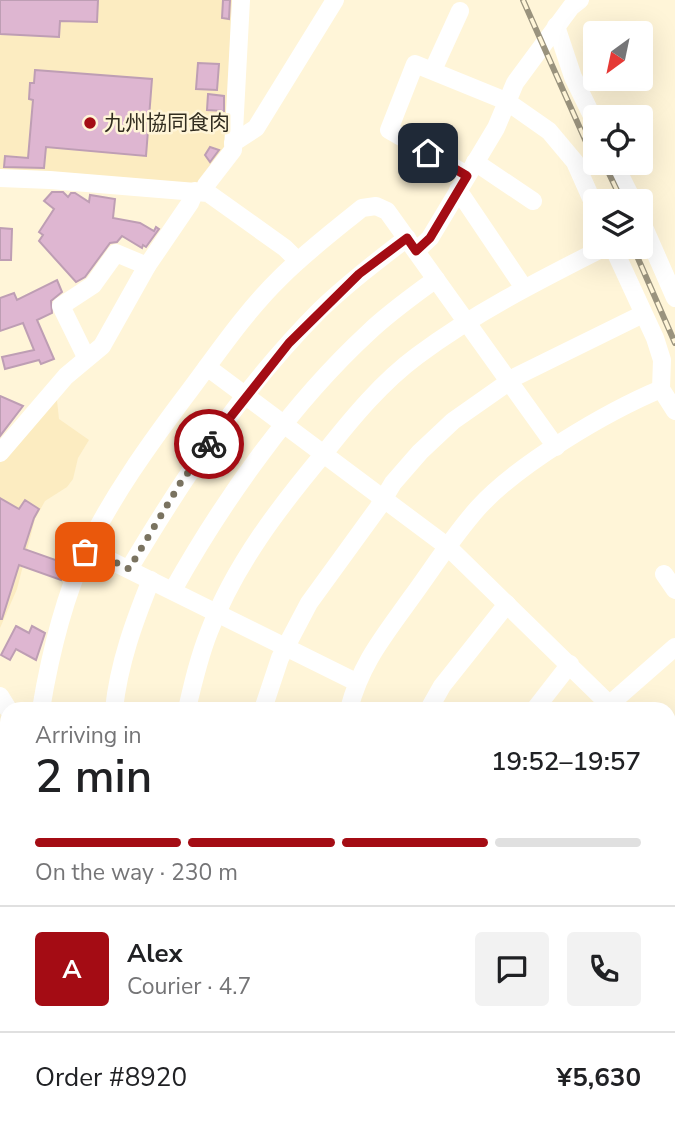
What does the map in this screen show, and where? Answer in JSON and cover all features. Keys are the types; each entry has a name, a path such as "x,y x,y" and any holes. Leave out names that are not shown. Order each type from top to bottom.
{"street":[{"path":"0,453 66,376 102,346 146,266 190,203 233,150 241,0"},
{"path":"233,143 256,128 335,0"},
{"path":"129,569 181,482 214,436 289,343 359,274 430,238 496,128 515,83 556,26 580,0"},
{"path":"433,70 460,11"},
{"path":"556,26 573,77 587,105"},
{"path":"533,201 467,176 389,130 415,64 506,101 549,131 575,162 587,189"},
{"path":"467,176 524,288"},
{"path":"0,178 199,192 285,248 298,261"},
{"path":"42,702 54,643 68,596 87,548 122,486 150,443 249,313 298,261 362,208 370,206 387,211 556,447"},
{"path":"653,248 675,298"},
{"path":"86,357 61,306 93,285 116,253 146,266"},
{"path":"189,702 197,665 217,612 232,582 265,528 378,390 415,357 468,322 524,288 583,258"},
{"path":"618,259 655,338 662,359 661,389 675,411"},
{"path":"173,590 226,501 332,368 370,331 436,279"},
{"path":"264,702 286,646 309,603 393,483 420,452 453,421 510,380 643,314"},
{"path":"207,367 448,547 607,702"},
{"path":"351,702 356,682 374,648 448,547 501,485 628,403 661,389"},
{"path":"87,548 356,682"},
{"path":"664,575 675,590"},
{"path":"115,702 117,678 128,638 151,580"},
{"path":"433,702 442,686 507,604"},
{"path":"618,702 673,653"},
{"path":"540,702 570,664"}],"shaded area":[{"path":"0,0 235,0 228,152 201,186 0,173"},
{"path":"56,391 59,419 89,440 78,458 73,479 67,487 45,501 35,519 17,589 0,628 0,457"}],"building":[{"path":"0,0 98,0 97,22 60,21 59,37 0,34"},
{"path":"223,0 230,0 229,19 222,18"},
{"path":"198,63 219,64 217,90 196,89"},
{"name":"九州協同食肉","path":"35,70 152,79 146,156 46,147 44,168 4,167 5,156 28,158 33,100 29,99 30,83 34,83"},
{"path":"208,94 224,96 224,111 207,110"},
{"path":"210,147 219,150 210,162 205,155"},
{"path":"52,192 63,192 68,197 75,193 89,202 90,195 115,199 113,218 140,223 154,231 156,227 159,229 146,247 143,245 142,248 122,236 117,242 110,243 85,277 76,282 39,241 43,235 39,232 54,209 44,201"},
{"path":"0,228 12,229 11,260 0,260"},
{"path":"57,280 62,292 51,301 52,313 37,320 54,359 41,364 39,360 5,369 2,357 34,350 23,323 0,331 0,298 14,293 17,300"},
{"path":"0,396 23,406 0,436"},
{"path":"0,498 19,509 25,500 39,509 24,549 67,564 61,580 19,565 2,619 0,619"},
{"path":"16,626 29,633 32,626 45,633 36,660 16,649 10,660 1,655"}],"railway":[{"path":"523,0 583,135"},
{"path":"610,175 616,189"},
{"path":"638,259 675,343"}],"way so far":[{"path":"85,552 87,548 129,569 181,482 209,444"}],"place":[{"name":"九州協同食肉","path":"90,123"}],"route":[{"path":"209,444 289,343 321,309 359,274 407,238 416,251 430,238 467,176 428,153"}]}
